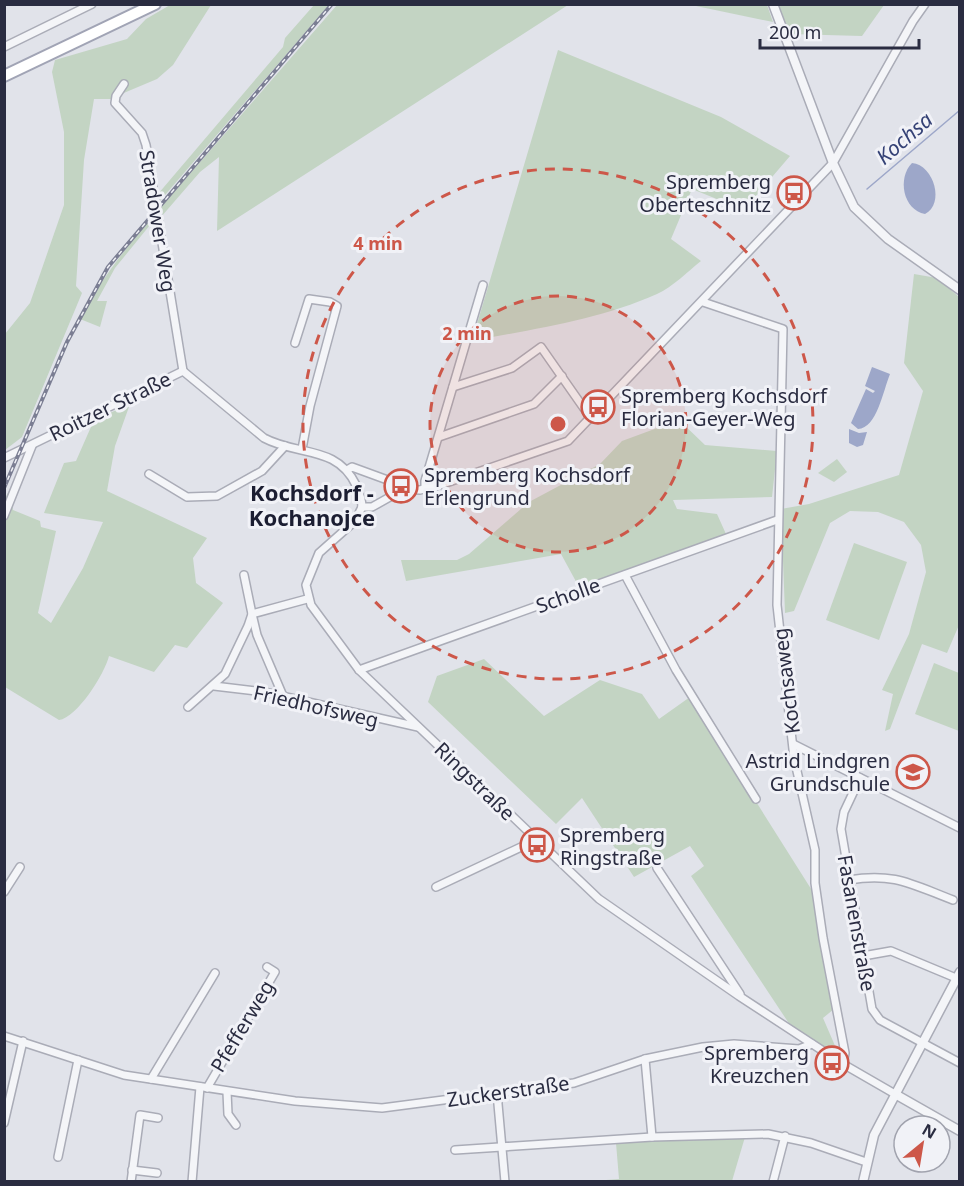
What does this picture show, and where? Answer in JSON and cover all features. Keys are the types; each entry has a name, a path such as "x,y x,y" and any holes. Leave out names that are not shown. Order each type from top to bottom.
{"main road":[{"path":"4,76 155,4"}],"street":[{"path":"4,47 92,4"},
{"path":"772,4 846,192 867,221 888,239 960,290"},
{"path":"362,507 372,507 404,489 425,489 568,441 703,302 833,163 907,31 925,4"},
{"name":"Stradower Weg","path":"124,84 116,96 115,103 142,133 146,145 183,371"},
{"path":"425,489 483,285"},
{"path":"295,343 309,299 330,302 336,306 310,406 302,449"},
{"name":"Kochsaweg","path":"703,302 783,329 784,357 777,520 777,605 794,758 815,850 816,890 845,1053 843,1064"},
{"path":"453,387 512,368 541,347 590,417"},
{"name":"Roitzer Straße","path":"4,458 183,371 264,438 285,446 330,457 347,470 352,467 393,482"},
{"path":"439,437 534,404 562,376"},
{"path":"4,516 32,446"},
{"path":"149,474 187,497 217,496 262,471 285,446"},
{"path":"252,614 307,599 308,575 319,554 355,521 362,507 360,494 347,470"},
{"name":"Scholle","path":"359,670 777,520"},
{"path":"243,575 257,635 283,696"},
{"path":"625,575 676,670 756,799"},
{"name":"Ringstraße","path":"307,599 359,670 599,899 742,998 843,1064 895,1094"},
{"path":"188,707 225,674 252,614"},
{"name":"Friedhofsweg","path":"214,686 283,696 418,726"},
{"path":"793,744 960,828"},
{"name":"Fasanenstraße","path":"860,778 842,821 849,880 872,1010 880,1020 960,1063"},
{"path":"435,887 536,840"},
{"path":"4,892 20,867"},
{"path":"657,868 742,998"},
{"path":"849,880 875,875 895,878 953,900"},
{"path":"862,1182 874,1135 924,1044 958,975 891,951 863,956"},
{"name":"Pfefferweg","path":"204,1088 275,972 267,967"},
{"path":"151,1079 215,973"},
{"name":"Zuckerstraße","path":"4,1036 110,1071 151,1079 227,1092 347,1107 382,1108 574,1083 645,1059 734,1044 799,1049 812,1044"},
{"path":"4,1123 23,1041"},
{"path":"645,1059 652,1137"},
{"path":"58,1157 78,1060"},
{"path":"192,1182 204,1088"},
{"path":"227,1092 228,1114 236,1125"},
{"path":"497,1093 505,1182"},
{"path":"895,1094 960,1131"},
{"path":"131,1182 140,1115 158,1118"},
{"path":"455,1150 731,1134 785,1136 866,1162"},
{"path":"773,1182 785,1136"},
{"path":"132,1170 157,1173"}],"green space":[{"path":"170,5 211,5 173,65 157,79 119,95 118,99 94,99 84,160 76,286 82,293 22,437 5,450 5,334 30,303 64,205 64,132 52,72 55,60 127,39 146,19"},
{"path":"314,5 329,5 159,202 158,194 283,47 285,38"},
{"path":"337,5 568,5 217,231 219,157 200,172 161,217 160,208"},
{"path":"691,5 767,5 773,22 696,6"},
{"path":"778,5 884,5 862,36 789,34"},
{"path":"558,50 721,117 790,156 744,210 692,189 671,239 701,261 663,291 612,311 542,328 472,341"},
{"path":"156,212 157,221 150,225 115,268 97,301 107,301 100,327 80,319 115,263"},
{"path":"914,274 937,278 959,297 959,625 947,653 922,644 890,729 885,731 893,694 882,690 909,634 926,572 921,545 904,522 878,512 850,511 830,523 794,611 785,613 781,509 809,504 899,475 923,391 904,363"},
{"path":"130,404 115,446 107,491 207,538 193,558 196,583 223,603 187,648 175,645 154,672 109,656 96,683 82,703 74,712 59,720 5,687 4,500 10,489 13,510 40,521 41,527 56,531 38,613 51,623 83,568 103,522 44,513 64,463 76,461 94,420"},
{"path":"679,420 705,445 777,451 772,497 673,500 677,509 717,514 726,534 579,587 561,554 406,581 401,560 457,560 469,554 529,502 600,464 622,441"},
{"path":"837,459 847,472 834,482 818,473"},
{"path":"854,543 907,562 879,640 826,620"},
{"path":"484,659 544,716 600,680 642,694 659,719 690,697 813,892 823,960 834,1009 823,1018 839,1055 837,1056 790,1025 691,876 704,866 690,846 634,877 582,798 556,824 428,702 437,676"},
{"path":"934,663 959,673 959,731 915,714"},
{"path":"745,1137 732,1181 580,1182 619,1179 616,1143"}],"water":[{"path":"912,163 926,170 934,186 934,202 925,214 912,206 905,193 905,177"},
{"path":"872,367 890,374 875,416 865,427 858,429 851,423 866,389 873,393 875,391 865,386"},
{"path":"849,429 859,433 867,432 863,445 857,447 849,443"}],"waterway":[{"name":"Kochsa","path":"867,189 960,110"}],"railway":[{"path":"4,488 67,342 108,267 332,4"}],"place":[{"name":"Spremberg Oberteschnitz","path":"794,193"},
{"name":"Spremberg Kochsdorf Florian-Geyer-Weg","path":"598,407"},
{"name":"Spremberg Kochsdorf Erlengrund","path":"401,486"},
{"name":"Astrid Lindgren Grundschule","path":"913,772"},
{"name":"Spremberg Ringstraße","path":"537,845"},
{"name":"Spremberg Kreuzchen","path":"832,1063"}],"district":[{"name":"Kochsdorf - Kochanojce","path":"312,504"}]}
